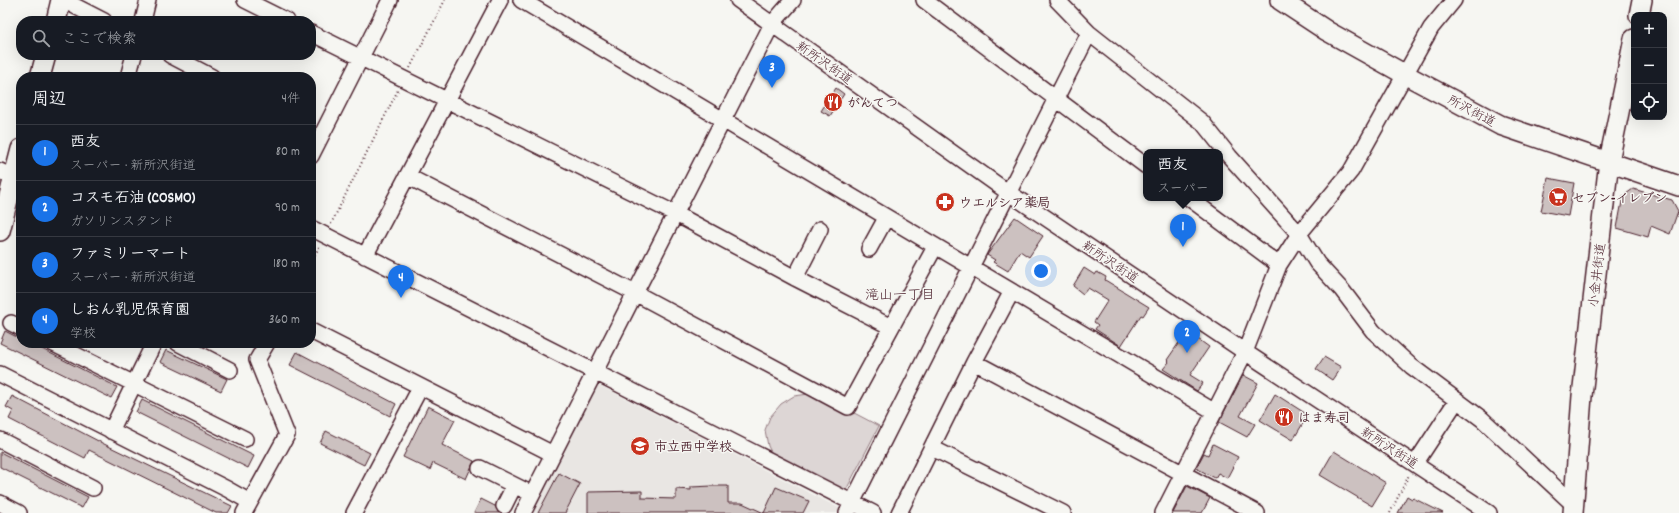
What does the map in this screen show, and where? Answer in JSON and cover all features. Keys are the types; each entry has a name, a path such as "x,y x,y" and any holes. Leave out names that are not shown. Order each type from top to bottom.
{"main road":[{"path":"57,16 62,0"},
{"name":"所沢街道","path":"1280,0 1327,31 1500,125 1679,186"},
{"path":"1640,12 1642,0"},
{"name":"小金井街道","path":"1574,509 1582,396 1606,200 1609,161 1632,48"},
{"path":"41,72 45,60"},
{"path":"0,231 11,176 16,162"}],"street":[{"path":"62,0 94,16"},
{"path":"144,16 148,0"},
{"path":"245,0 277,16"},
{"path":"316,131 360,58 390,0"},
{"path":"365,256 500,0"},
{"path":"521,0 1215,412"},
{"name":"新所沢街道","path":"738,0 1010,192 1245,352 1489,513"},
{"path":"523,513 772,24 792,0"},
{"path":"924,0 1143,164"},
{"path":"1057,0 1089,33 1202,122 1230,157 1299,234 1317,263 1342,290 1373,331 1411,366 1482,419 1574,509"},
{"path":"1163,513 1245,352 1279,265 1299,234 1351,171 1431,28 1454,0"},
{"path":"850,508 972,269 1089,33"},
{"path":"316,36 446,102 676,214 795,278 891,327"},
{"path":"129,72 133,60"},
{"path":"180,60 202,72"},
{"path":"407,176 635,293 848,407 935,247"},
{"path":"1194,201 1279,265"},
{"path":"870,249 886,218"},
{"path":"795,278 820,229"},
{"path":"316,230 595,372 850,508 873,513"},
{"path":"899,513 974,362 1011,292"},
{"path":"316,334 420,388 553,454"},
{"path":"62,348 245,439"},
{"path":"110,431 152,348"},
{"path":"188,348 230,370"},
{"path":"0,374 227,489 247,508 287,435 257,360 264,348"},
{"path":"974,362 1257,513"},
{"path":"354,513 420,388"},
{"path":"1415,464 1457,400"},
{"path":"0,440 93,488"},
{"path":"932,448 1063,513"},
{"path":"480,468 532,494"},
{"path":"504,506 514,486"},
{"path":"0,503 19,513"}],"path":[{"path":"316,252 445,0"},
{"path":"1390,513 1415,464"}],"shaded area":[{"name":"市立西中学校","path":"593,382 845,511 843,513 528,513"},
{"path":"816,393 879,426 844,494 775,460 768,446 765,430 770,417 781,404 794,396"}],"building":[{"path":"836,88 844,94 830,116 821,111"},
{"name":"セブン-イレブン","path":"1548,178 1574,183 1568,216 1541,211"},
{"path":"1633,189 1672,200 1678,211 1670,234 1651,226 1648,237 1617,228 1623,196"},
{"path":"1015,217 1043,236 1029,257 1020,251 1008,271 993,262 995,260 987,255"},
{"path":"1084,268 1095,275 1097,272 1106,277 1105,280 1149,307 1143,316 1141,315 1121,346 1095,329 1098,325 1094,322 1108,300 1088,288 1083,294 1073,286"},
{"path":"5,331 16,336 16,348 40,348 117,387 111,398 0,343"},
{"path":"1187,331 1209,347 1190,375 1203,383 1197,391 1163,369 1169,362 1167,360"},
{"path":"166,350 227,379 221,391 160,362"},
{"path":"297,352 396,404 390,416 290,365"},
{"path":"1324,357 1341,367 1332,380 1316,369"},
{"path":"1243,375 1258,383 1240,416 1255,424 1247,437 1219,422"},
{"name":"はま寿司","path":"1275,394 1308,415 1293,440 1260,420"},
{"path":"12,396 102,443 232,506 228,513 216,513 89,450 85,458 9,419 13,411 6,407"},
{"path":"142,400 254,456 248,468 136,412"},
{"path":"428,406 455,420 442,445 474,461 466,479 433,463 430,470 403,457"},
{"path":"326,431 370,453 364,465 320,443"},
{"path":"1213,444 1238,457 1227,478 1218,473 1215,478 1196,468 1204,453 1208,455"},
{"path":"1334,451 1386,483 1372,506 1320,475"},
{"path":"0,452 88,497 82,508 0,467"},
{"path":"559,473 580,484 565,513 538,513"},
{"path":"728,486 728,503 742,503 764,513 588,513 588,492 642,491 642,498 676,499 676,489 691,490 691,487"},
{"path":"1187,486 1210,498 1202,513 1173,513"},
{"path":"776,487 809,501 803,513 764,513"},
{"path":"1407,496 1412,499 1413,498 1443,513 1398,513"},
{"path":"481,499 495,506 499,513 474,513"}],"place":[{"name":"ファミリーマート","path":"772,88"},
{"name":"がんてつ","path":"833,102"},
{"name":"セブン-イレブン","path":"1558,197"},
{"name":"ウエルシア薬局","path":"945,202"},
{"name":"西友","path":"1183,247"},
{"name":"しおん乳児保育園","path":"401,298"},
{"name":"コスモ石油 (COSMO)","path":"1187,353"},
{"name":"はま寿司","path":"1284,417"},
{"name":"市立西中学校","path":"640,446"}],"district":[{"name":"滝山一丁目","path":"900,294"}]}
